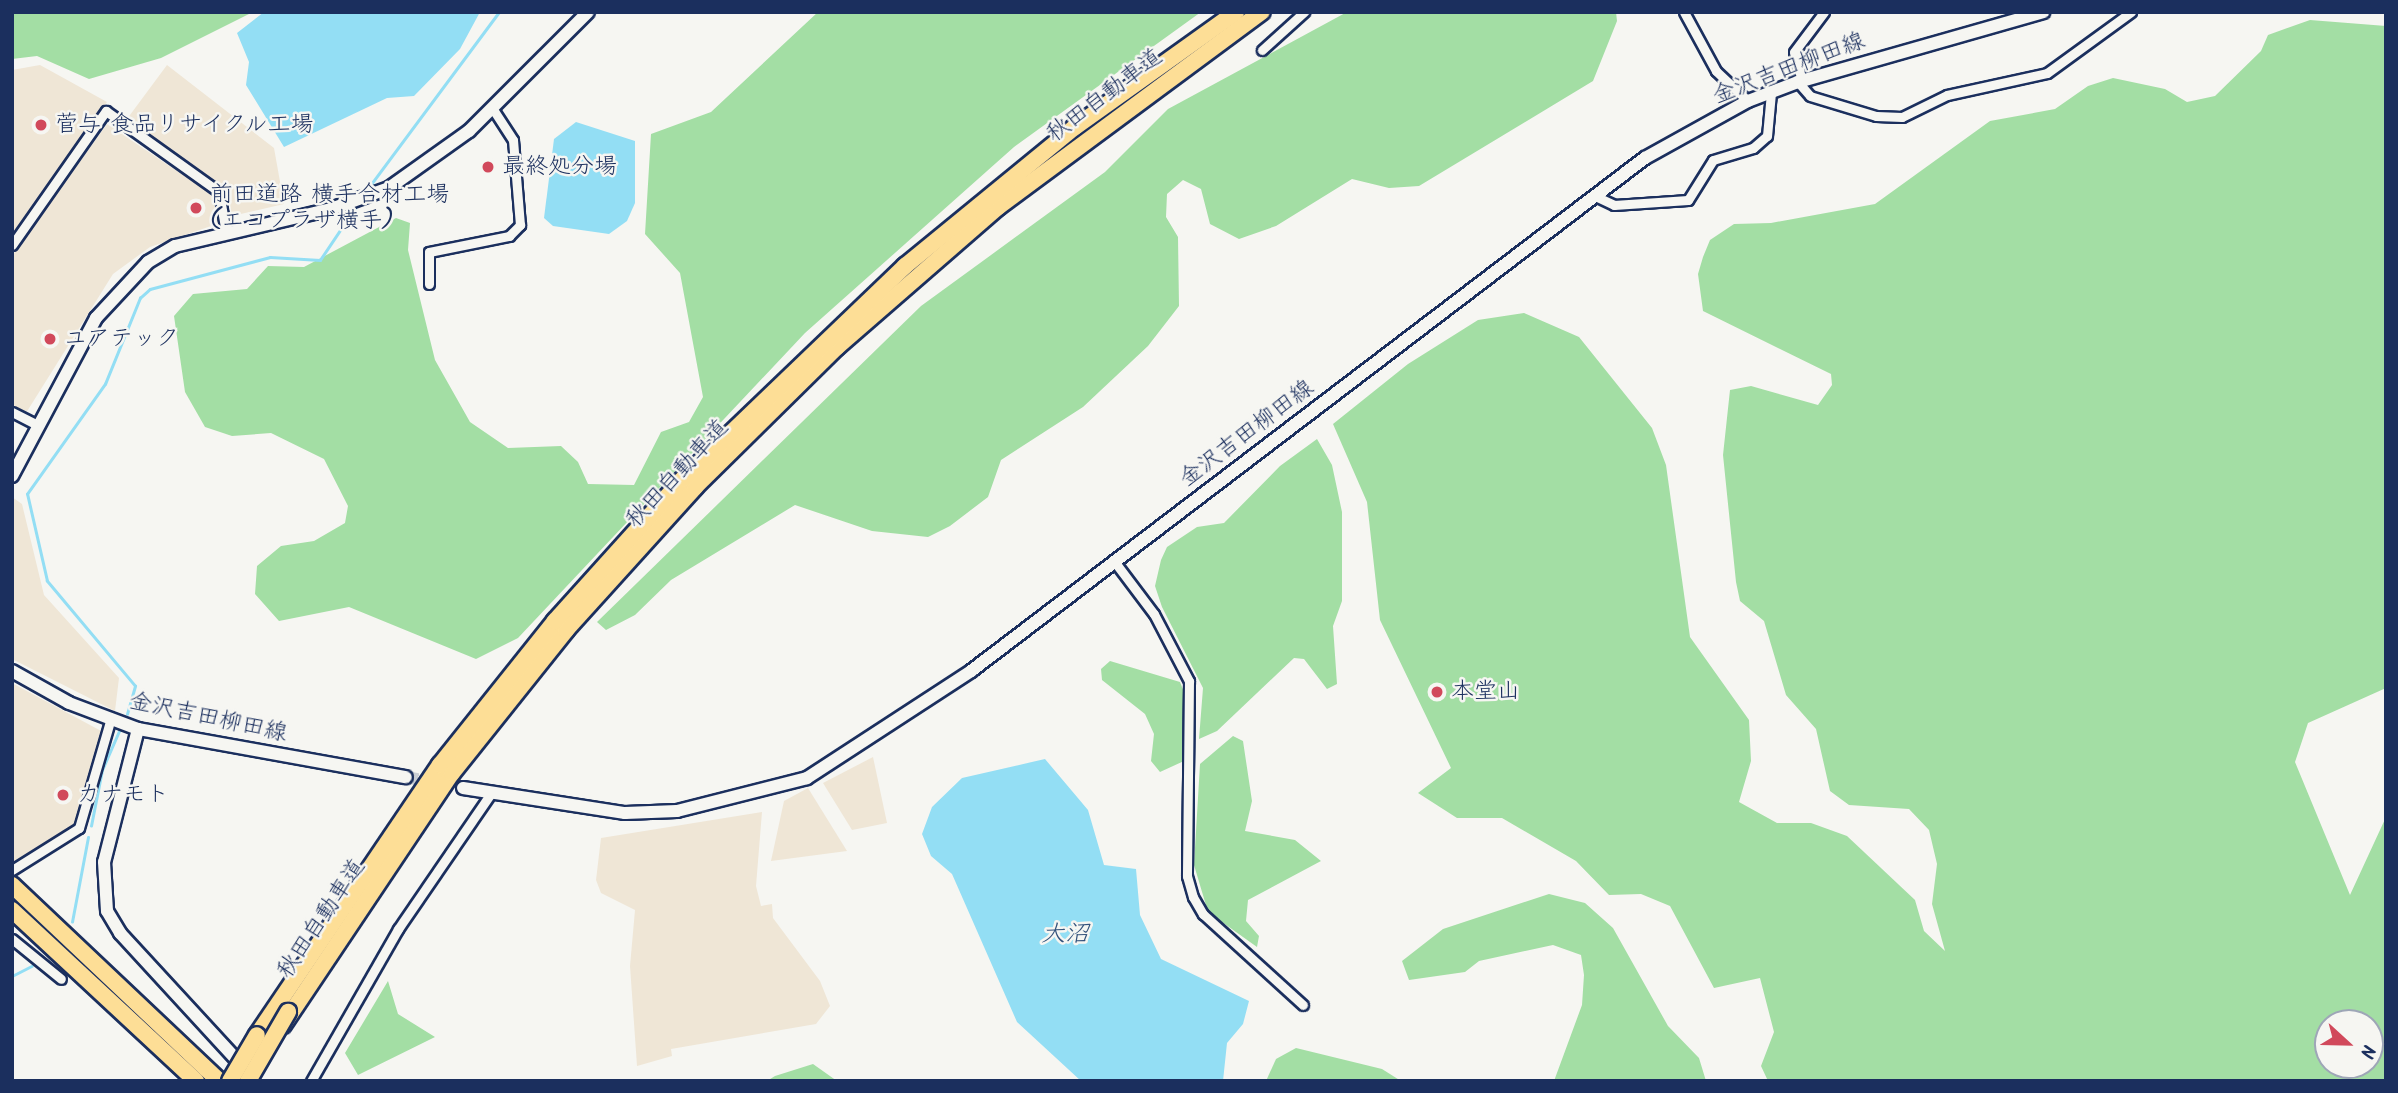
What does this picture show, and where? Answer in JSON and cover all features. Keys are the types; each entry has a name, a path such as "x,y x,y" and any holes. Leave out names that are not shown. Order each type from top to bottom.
{"highway":[{"name":"秋田自動車道","path":"230,1081 257,1035 440,765 555,621 683,479 905,266 1075,127 1236,12"},
{"name":"秋田自動車道","path":"248,1081 288,1012 398,847 507,701 755,425 998,206 1262,12"},
{"path":"12,885 219,1081"},
{"path":"12,910 196,1081"},
{"path":"256,1081 288,1012"}],"main road":[{"path":"12,476 120,286 175,246 331,209 389,187 492,108 588,12"},
{"name":"金沢吉田柳田線","path":"463,788 572,809 677,811 807,778 908,718 1644,158 1748,101 1800,82 2042,12"},
{"name":"金沢吉田柳田線","path":"12,671 138,729 406,777"},
{"path":"138,729 104,862 107,911 120,933 256,1081"}],"street":[{"path":"1262,50 1304,12"},
{"path":"1684,12 1716,71 1748,101"},
{"path":"1824,12 1794,52 1800,82 1810,96 1876,116 1902,117 1947,95 2047,73 2130,12"},
{"path":"1595,196 1614,205 1688,200 1713,160 1753,148 1767,136 1771,93"},
{"path":"429,284 429,252 509,236 520,225 513,140 492,108"},
{"path":"12,244 106,111 219,192 226,233"},
{"path":"12,412 39,426"},
{"path":"1114,561 1154,614 1189,681 1187,876 1193,897 1203,914 1303,1005"},
{"path":"12,870 79,828 111,718"},
{"path":"312,1081 398,929 491,793"},
{"path":"12,939 61,979"}],"shaded area":[{"path":"40,65 107,102 12,234 12,70"},
{"path":"167,65 274,148 284,204 232,216 228,190 127,119"},
{"path":"107,124 217,198 221,217 217,224 150,247 113,274 26,413 12,406 12,256"},
{"path":"12,497 22,504 44,595 119,678 115,711 12,659"},
{"path":"12,683 103,732 84,807 71,832 12,867"},
{"path":"873,757 887,823 852,830 823,783"},
{"path":"808,788 847,851 771,861 784,801"},
{"path":"762,812 756,886 761,906 772,904 773,918 820,981 830,1006 816,1024 671,1049 672,1056 637,1066 630,966 635,910 601,893 596,880 601,838"}],"green space":[{"path":"12,12 253,12 161,58 89,79 37,56 12,59"},
{"path":"818,12 1201,12 1014,147 805,333 518,638 476,659 349,607 279,621 255,594 257,566 281,546 314,541 345,523 348,506 324,459 271,433 232,436 205,427 185,392 174,316 193,294 247,289 268,266 304,267 396,218 410,223 408,250 435,360 470,422 508,448 561,446 578,462 588,484 634,485 661,432 689,422 703,397 680,273 645,234 651,134 711,112"},
{"path":"1347,12 1616,12 1617,21 1593,81 1419,186 1389,188 1352,179 1276,226 1239,239 1210,224 1201,189 1183,180 1167,194 1166,217 1178,237 1179,306 1148,346 1083,407 1001,460 988,497 950,526 928,537 872,531 795,505 671,580 635,615 606,630 597,622 921,306 1105,172 1168,109"},
{"path":"2310,20 2386,26 2386,688 2308,723 2295,762 2350,895 2386,817 2386,1081 1768,1081 1761,1066 1774,1032 1760,978 1714,988 1670,906 1641,894 1609,895 1576,861 1502,818 1457,818 1418,793 1451,768 1380,620 1367,502 1333,424 1408,364 1478,320 1524,313 1579,337 1652,428 1666,465 1690,637 1749,720 1751,761 1739,802 1777,823 1811,823 1847,836 1915,900 1924,931 1945,951 1932,904 1937,864 1929,830 1909,809 1849,805 1830,791 1816,729 1786,695 1764,621 1740,601 1736,582 1723,455 1730,390 1751,386 1818,405 1832,385 1831,374 1703,311 1698,274 1703,257 1710,240 1734,224 1771,223 1875,204 1990,121 2055,109 2088,86 2113,78 2165,89 2187,102 2215,96 2261,51 2268,35"},
{"path":"1317,439 1332,465 1342,512 1342,601 1333,626 1337,684 1327,689 1304,659 1294,658 1217,731 1199,739 1203,688 1162,607 1155,586 1161,560 1167,547 1197,527 1224,523 1280,466"},
{"path":"1110,661 1180,682 1186,697 1184,761 1160,772 1151,761 1154,734 1145,714 1102,680 1101,669"},
{"path":"1233,736 1243,741 1252,801 1245,831 1295,840 1321,861 1248,900 1246,921 1259,936 1257,947 1208,912 1194,865 1200,764"},
{"path":"1549,894 1585,903 1613,928 1668,1026 1699,1058 1706,1081 1554,1081 1582,1005 1584,975 1581,955 1553,945 1479,961 1465,972 1409,980 1402,961 1443,929"},
{"path":"388,981 398,1014 435,1037 358,1075 345,1053"},
{"path":"1296,1048 1382,1069 1401,1081 1266,1081 1276,1059"},
{"path":"813,1064 837,1081 767,1081 775,1076"}],"water":[{"path":"264,12 480,12 460,49 414,96 387,98 284,147 246,85 249,62 237,33"},
{"path":"576,122 635,141 635,203 627,221 609,234 553,226 544,218 554,139"},
{"name":"大沼","path":"1045,759 1088,810 1104,865 1136,869 1140,915 1161,959 1249,1001 1243,1024 1227,1043 1223,1081 1081,1081 1017,1022 952,874 931,856 922,834 932,807 962,778"}],"waterway":[{"path":"369,187 499,12"},
{"path":"127,714 135,686 47,581 27,494 105,384 140,298 150,289 270,257 320,260 355,208"},
{"path":"91,826 102,770 119,731"},
{"path":"72,922 88,837"},
{"path":"12,976 32,966"}],"tunnel":[{"path":"406,777 463,788"}],"place":[{"name":"菅与 食品リサイクル工場","path":"41,125"},
{"name":"最終処分場","path":"488,167"},
{"name":"前田道路 横手合材工場 (エコプラザ横手)","path":"196,208"},
{"name":"ユアテック","path":"50,339"},
{"name":"本堂山","path":"1437,692"},
{"name":"カナモト","path":"63,795"}]}
